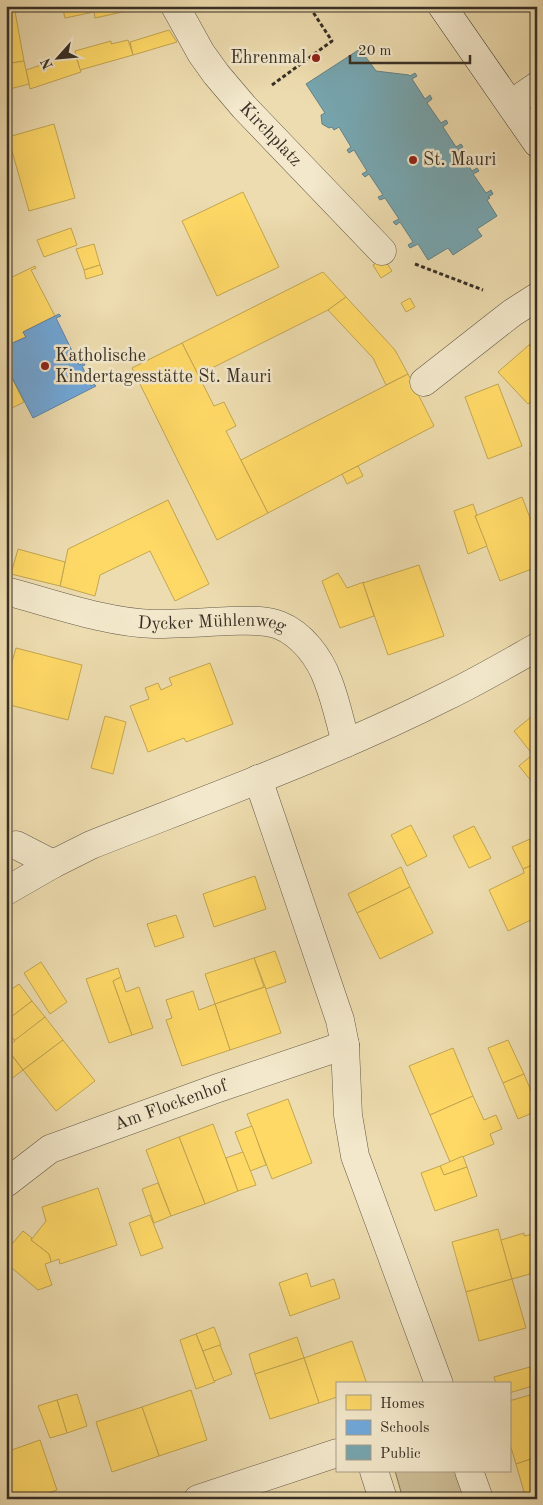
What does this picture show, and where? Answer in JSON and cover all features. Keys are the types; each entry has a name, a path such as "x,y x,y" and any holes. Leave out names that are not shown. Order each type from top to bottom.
{"street":[{"name":"Kirchplatz","path":"175,6 201,53 216,74 244,107 382,251"},
{"path":"442,6 537,143"},
{"path":"511,104 537,86"},
{"path":"424,382 512,313 537,297"},
{"name":"Dycker Mühlenweg","path":"6,591 105,617 153,624 258,621 279,625 292,632 306,644 324,671 329,681 346,743"},
{"path":"6,891 53,864 91,846 346,743 447,696 537,647"},
{"path":"258,778 332,996 345,1045 348,1115 354,1156 438,1382"},
{"path":"16,845 53,864"},
{"name":"Am Flockenhof","path":"6,1183 50,1149 218,1088 345,1045"},
{"path":"198,1499 336,1453"},
{"path":"374,1472 382,1499"},
{"path":"469,1472 479,1499"}],"path":[{"path":"244,107 332,41 309,6"},
{"path":"382,251 490,292"}],"shaded area":[{"path":"395,1472 459,1472 468,1499 403,1499"}],"building: Homes":[{"path":"6,6 14,6 24,61 6,64"},
{"path":"62,6 150,6 95,18 94,12 65,18"},
{"path":"169,30 177,42 133,55 130,42"},
{"path":"128,40 133,55 80,70 75,51 111,41 111,44"},
{"path":"75,54 81,72 30,89 26,70"},
{"path":"24,61 29,84 6,90 6,64"},
{"path":"54,124 75,198 29,211 8,137"},
{"path":"243,192 279,267 217,296 182,221"},
{"path":"71,228 77,245 44,257 37,240"},
{"path":"94,244 100,265 84,270 76,249"},
{"path":"384,259 392,271 381,278 373,265"},
{"path":"100,265 103,274 86,279 84,270"},
{"path":"35,266 36,268 31,270 55,316 23,332 26,337 6,346 6,280"},
{"path":"323,272 346,297 328,310 198,375 182,343"},
{"path":"346,297 395,350 408,374 386,385 373,358 328,310"},
{"path":"410,298 415,307 406,312 401,303"},
{"path":"537,338 537,353 529,345"},
{"path":"182,343 214,406 224,402 236,426 226,431 268,513 217,540 132,368"},
{"path":"529,345 537,353 537,396 528,404 498,372"},
{"path":"6,366 24,402 6,411"},
{"path":"408,374 434,426 268,513 241,460"},
{"path":"498,384 522,446 488,459 465,397"},
{"path":"537,450 537,469 530,453"},
{"path":"358,466 363,476 347,484 342,474"},
{"path":"522,497 537,536 537,567 500,581 475,516"},
{"path":"168,500 209,584 175,601 150,551 100,575 95,596 60,586 68,549"},
{"path":"473,504 477,515 475,516 487,546 468,554 454,511"},
{"path":"18,549 65,562 60,586 11,574"},
{"path":"419,565 444,636 388,655 363,583"},
{"path":"338,573 347,588 364,582 374,616 340,628 322,581"},
{"path":"16,648 82,665 68,720 6,704 6,683"},
{"path":"210,663 233,724 186,742 184,738 148,752 130,706 149,699 145,688 158,683 161,690 172,685 169,678"},
{"path":"6,667 10,668 6,683"},
{"path":"537,712 537,760 514,731"},
{"path":"105,716 126,722 113,774 91,768"},
{"path":"532,755 537,760 537,788 519,766"},
{"path":"411,825 427,856 407,866 391,835"},
{"path":"474,826 491,858 469,868 453,836"},
{"path":"530,839 537,854 537,863 523,869 512,847"},
{"path":"537,863 537,917 508,931 489,890 524,873 523,869"},
{"path":"401,867 410,887 357,913 348,894"},
{"path":"255,876 266,909 214,927 203,894"},
{"path":"410,887 433,933 380,959 357,913"},
{"path":"176,915 184,937 155,947 147,924"},
{"path":"275,951 286,982 266,989 254,958"},
{"path":"254,958 264,987 215,1004 205,974"},
{"path":"41,962 67,1002 50,1014 24,973"},
{"path":"118,968 121,977 113,981 132,1035 109,1043 86,979"},
{"path":"121,977 126,992 139,987 153,1028 132,1035 113,981"},
{"path":"19,984 32,1001 6,1021 6,993"},
{"path":"265,987 281,1033 230,1050 215,1004"},
{"path":"193,991 199,1010 215,1004 230,1050 182,1066 166,1020 172,1018 166,1000"},
{"path":"32,1001 45,1017 15,1041 6,1030 6,1021"},
{"path":"45,1017 63,1040 23,1070 6,1047"},
{"path":"6,1030 15,1041 6,1047"},
{"path":"63,1040 95,1081 56,1111 23,1070"},
{"path":"508,1040 524,1074 503,1083 488,1048"},
{"path":"6,1048 23,1070 6,1083"},
{"path":"453,1048 473,1096 430,1115 409,1066"},
{"path":"524,1074 537,1105 537,1111 518,1119 503,1083"},
{"path":"473,1096 484,1120 496,1115 502,1129 490,1134 494,1144 450,1162 430,1115"},
{"path":"288,1099 312,1163 272,1179 247,1114"},
{"path":"213,1124 238,1191 205,1204 179,1137"},
{"path":"252,1126 266,1165 250,1171 235,1132"},
{"path":"179,1137 205,1204 171,1216 146,1150"},
{"path":"243,1152 256,1185 238,1191 226,1158"},
{"path":"463,1156 467,1167 444,1175 440,1166"},
{"path":"440,1166 444,1175 467,1167 477,1196 435,1211 421,1173"},
{"path":"158,1183 171,1216 154,1223 142,1189"},
{"path":"98,1188 117,1245 60,1264 59,1259 51,1262 49,1254 31,1240 46,1221 42,1207"},
{"path":"150,1215 163,1248 141,1256 129,1223"},
{"path":"498,1229 512,1279 466,1292 452,1242"},
{"path":"23,1231 49,1254 51,1262 45,1264 52,1285 38,1290 6,1263 6,1251"},
{"path":"537,1232 537,1247 533,1234"},
{"path":"524,1233 524,1236 533,1234 537,1247 537,1272 512,1279 501,1240"},
{"path":"307,1273 311,1287 334,1279 340,1298 290,1316 279,1283"},
{"path":"512,1279 526,1328 479,1341 466,1292"},
{"path":"214,1327 221,1345 203,1351 196,1334"},
{"path":"196,1334 215,1382 196,1389 180,1340"},
{"path":"297,1337 304,1358 255,1374 249,1354"},
{"path":"352,1341 366,1382 336,1382 336,1397 319,1403 304,1358"},
{"path":"220,1345 232,1374 214,1381 203,1351"},
{"path":"304,1358 319,1403 270,1419 255,1374"},
{"path":"530,1367 536,1385 510,1393 510,1382 495,1382 494,1377"},
{"path":"191,1390 207,1440 159,1456 142,1407"},
{"path":"537,1393 537,1457 516,1464 510,1444 510,1401"},
{"path":"77,1394 87,1426 67,1433 57,1400"},
{"path":"57,1400 67,1433 50,1438 38,1406"},
{"path":"142,1407 159,1456 112,1472 96,1422"},
{"path":"40,1440 57,1490 31,1499 6,1499 6,1452"},
{"path":"537,1457 537,1499 526,1499 516,1464"}],"building: Schools":[{"name":"Katholische Kindertagesstätte St. Mauri","path":"59,314 61,316 56,318 79,365 84,363 85,365 82,366 91,386 94,384 96,386 33,418 6,366 6,346 26,337 23,332"}],"building: Public":[{"name":"St. Mauri","path":"360,49 376,71 410,76 415,73 417,76 412,79 425,99 430,95 432,99 427,103 441,123 446,120 448,123 443,127 456,147 461,144 463,147 458,150 472,171 477,168 479,171 473,174 486,193 491,190 493,194 487,200 497,216 477,229 482,236 453,255 448,248 428,260 418,244 410,248 408,245 413,242 400,222 396,225 393,222 399,219 385,198 380,200 378,197 383,195 369,174 365,177 362,174 367,171 354,150 349,153 347,150 351,147 339,127 334,130 332,127 329,128 322,124 321,115 325,113 306,84"}],"place":[{"name":"Ehrenmal","path":"316,58"},
{"name":"St. Mauri","path":"413,160"},
{"name":"Katholische Kindertagesstätte St. Mauri","path":"45,366"}]}
